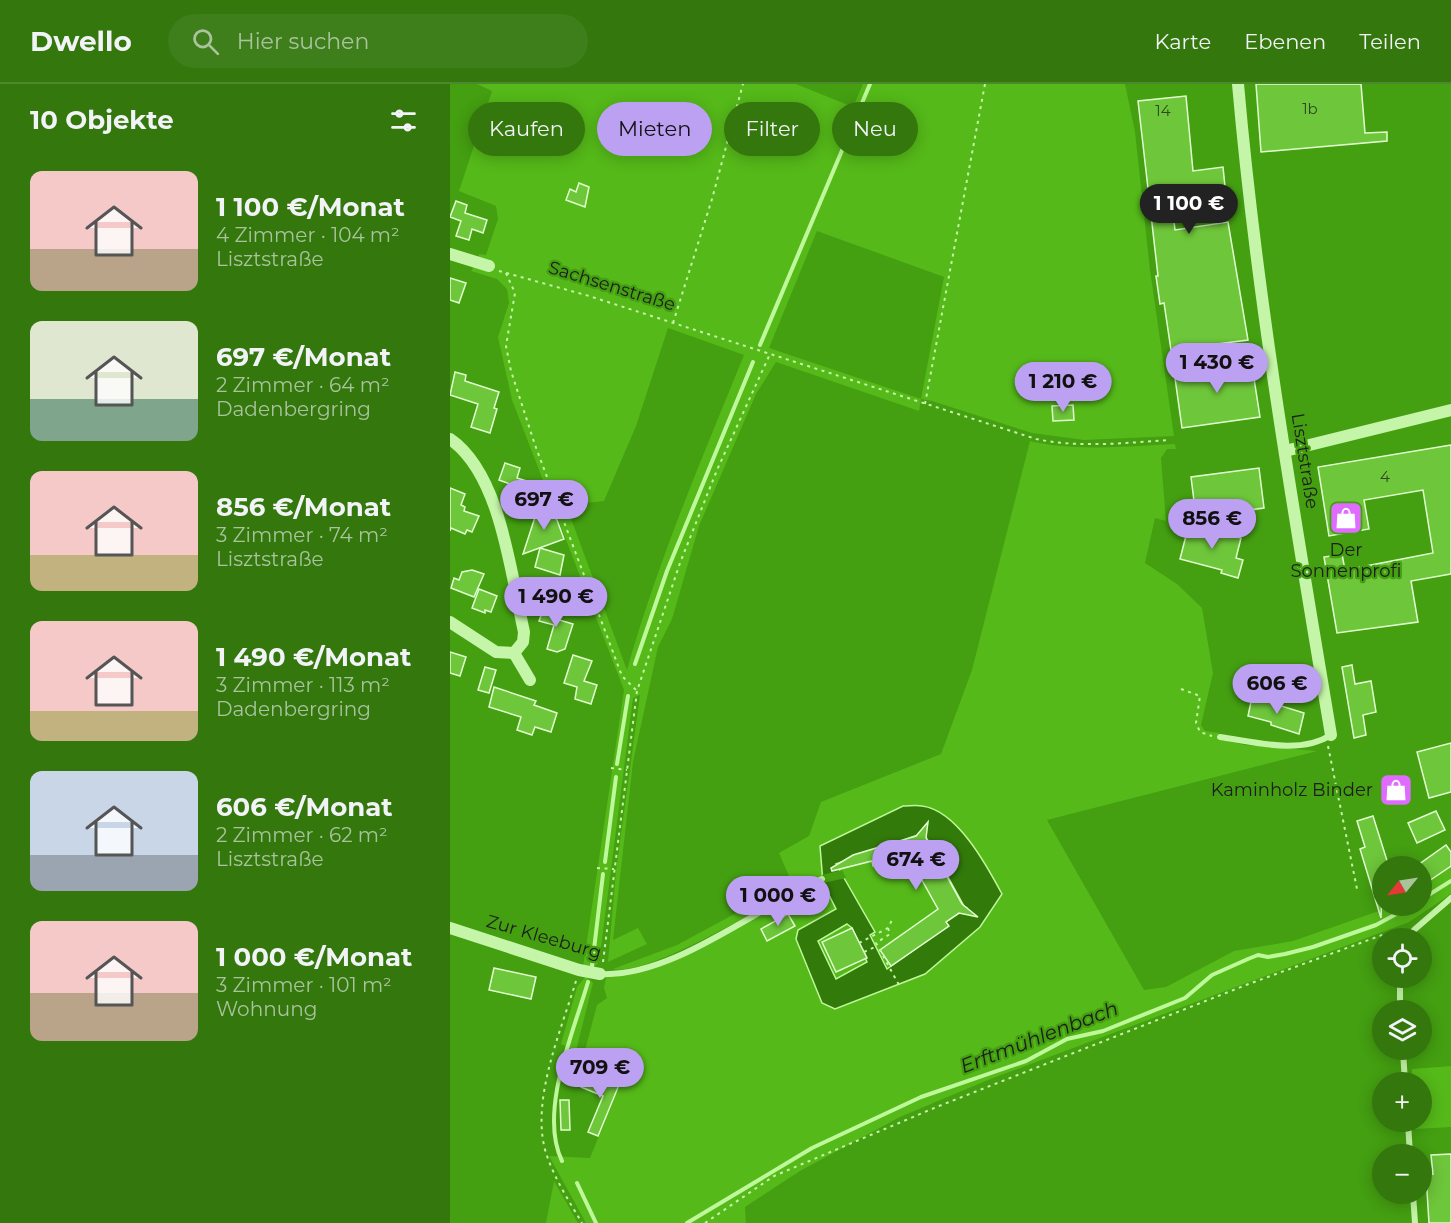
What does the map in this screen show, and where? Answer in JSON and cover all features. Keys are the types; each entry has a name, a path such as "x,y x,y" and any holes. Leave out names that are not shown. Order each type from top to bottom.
{"street":[{"name":"Lisztstraße","path":"1239,84 1252,216 1285,451 1331,735"},
{"path":"450,254 489,267"},
{"path":"1285,451 1451,410"},
{"path":"450,439 475,463 490,497 502,533 524,632 523,642 514,653 509,655 496,652 450,622"},
{"path":"514,653 530,680"},
{"name":"Zur Kleeburg","path":"450,928 579,970 600,974"}],"lane":[{"path":"1220,737 1292,745 1314,744 1331,735"},
{"name":"Zur Kleeburg","path":"600,974 643,969 683,953 822,879"},
{"path":"1416,928 1451,898"},
{"path":"1414,1204 1415,1223"}],"path":[{"path":"673,323 712,200 743,84"},
{"path":"925,404 985,84"},
{"name":"Sachsenstraße","path":"489,267 590,296 925,404 1053,442 1169,440"},
{"path":"505,273 515,293 506,346 511,371 614,656 622,676 637,691"},
{"path":"600,974 637,691 680,563 717,470 770,354"},
{"path":"1181,689 1200,696 1196,723 1200,732 1220,737"},
{"path":"1331,735 1328,747 1333,779 1357,889"},
{"path":"611,768 627,770"},
{"path":"597,868 614,869"},
{"path":"860,943 886,929 892,920"},
{"path":"886,929 890,934 876,943 898,985"},
{"path":"705,1223 774,1176 939,1106 1246,985 1372,939"},
{"path":"864,952 877,946"},
{"path":"579,970 544,1089 542,1120 549,1162 582,1223"}],"shaded area":[{"path":"477,84 796,84 841,102 832,102 832,156 918,156 918,102 855,102 863,84 1125,84 1135,132 1150,270 1174,436 1084,440 1032,433 932,401 921,399 919,411 776,362 756,394 699,526 672,619 658,647 633,762 613,940 638,928 647,944 608,962 616,871 640,695 633,698 600,955 594,967 583,967 624,690 512,400 498,337 509,303 507,289 497,279 471,271 479,259 479,254 486,255 498,219 496,206 459,191 471,156 585,156 585,102 488,102 492,91","holes":["817,231 944,277 921,399 769,348","668,328 744,355 666,550 627,670 566,505 604,501 636,426"]},
{"path":"1030,441 1084,447 1175,444 1176,449 1167,449 1161,458 1166,521 1155,518 1145,563 1177,584 1202,608 1213,673 1201,725 1205,731 1219,733 1218,739 1245,745 1317,751 1047,820 1144,990 1166,987 1234,951 1293,941 1372,913 1372,916 1418,916 1393,928 1372,928 1372,936 988,1080 900,1117 800,1171 745,1207 746,1223 586,1223 549,1156 590,1158 625,1072 584,1054 597,1005 607,998 604,988 606,978 666,963 719,938 795,895 823,882 822,877 806,883 680,951 653,962 630,968 613,969 677,945 792,883 779,853 809,836 821,802 941,754 972,670"},
{"path":"903,806 922,806 935,810 959,828 970,841 1002,894 980,927 925,974 835,1009 822,1003 796,939 798,930 836,909 823,883 820,846","holes":["926,832 926,837 967,908 946,922 948,926 887,969 870,935 875,932 836,864","847,924 852,928 867,962 836,979 818,941"]},
{"path":"1451,867 1451,894 1432,907 1432,879"},
{"path":"586,976 593,983 576,1051 561,1044 577,987"},
{"path":"1451,1066 1451,1127 1432,1128 1432,1072 1412,1072 1412,1069"},
{"path":"554,1181 578,1223 546,1223"}],"pier":[{"path":"842,870 846,878 823,883 822,875"}],"building":[{"path":"1256,84 1361,84 1365,133 1387,132 1387,141 1261,152"},
{"path":"1186,96 1193,171 1223,167 1226,196 1172,204 1175,230 1228,222 1248,340 1171,350 1164,303 1160,304 1156,276 1158,276 1138,101"},
{"path":"579,183 589,187 585,207 566,200 570,189 576,192"},
{"path":"456,201 467,205 465,213 487,220 483,233 472,229 469,240 456,236 461,221 450,217"},
{"path":"450,278 466,283 459,303 450,300"},
{"path":"1251,359 1260,417 1182,428 1174,371"},
{"path":"455,372 466,375 465,381 499,392 490,433 471,427 478,404 450,395"},
{"path":"1073,405 1074,420 1053,421 1052,406"},
{"path":"1451,445 1451,574 1411,581 1418,622 1337,633 1324,557 1342,554 1345,570 1433,553 1423,490 1364,500 1369,529 1329,536 1318,467"},
{"path":"505,463 520,468 517,478 533,483 527,502 510,497 513,485 499,480"},
{"path":"1259,468 1264,508 1196,517 1191,477"},
{"path":"450,488 465,494 461,505 465,507 464,511 479,516 472,532 467,530 465,534 451,528 450,531"},
{"path":"546,504 557,520 564,539 523,554 537,511"},
{"path":"1189,524 1241,538 1236,558 1243,560 1238,578 1221,573 1222,570 1180,559"},
{"path":"540,548 564,555 560,575 535,567"},
{"path":"472,570 484,574 474,597 451,588 454,578 459,580 462,572"},
{"path":"541,584 545,595 534,599 530,588"},
{"path":"479,589 497,596 491,612 485,610 485,613 472,608"},
{"path":"546,602 560,606 556,619 573,624 565,649 557,652 547,649 554,625 539,621"},
{"path":"450,652 466,657 460,676 450,673"},
{"path":"573,655 592,661 584,681 597,685 591,704 575,699 577,687 564,683"},
{"path":"1352,665 1355,684 1371,681 1376,712 1363,715 1366,735 1354,738 1342,667"},
{"path":"485,667 496,670 489,693 478,690"},
{"path":"494,687 536,701 534,705 557,713 551,732 535,727 532,735 517,730 521,717 489,707"},
{"path":"1252,697 1304,713 1299,734 1271,725 1271,722 1248,716"},
{"path":"1451,743 1451,792 1429,798 1417,752"},
{"path":"1436,811 1445,830 1417,843 1408,823"},
{"path":"1373,816 1386,856 1372,856 1372,888 1360,849 1365,847 1357,821"},
{"path":"928,822 926,838 962,904 978,917 959,913 946,922 949,926 891,966 880,950 938,909 909,857 879,866 873,866 872,861 832,871 831,868 853,855 916,836"},
{"path":"1446,845 1451,852 1451,866 1432,879 1432,856"},
{"path":"788,914 795,926 767,941 761,929"},
{"path":"852,928 867,958 836,972 822,942"},
{"path":"494,968 536,977 531,999 489,990"},
{"path":"587,1072 619,1085 598,1136 588,1132 603,1096 581,1087"},
{"path":"560,1100 569,1100 570,1130 561,1130"},
{"path":"1451,1154 1451,1223 1429,1223 1428,1204 1432,1204 1432,1155"}],"waterway":[{"path":"760,345 870,84"},
{"path":"635,664 667,571 753,362"},
{"path":"617,764 628,696"},
{"path":"605,862 616,777"},
{"path":"592,966 603,874"},
{"name":"Erftmühlenbach","path":"1432,893 1451,881"},
{"name":"Erftmühlenbach","path":"687,1223 812,1148 921,1097 1026,1061 1067,1039 1103,1031 1185,998 1212,975 1258,955 1268,957 1313,947 1376,925 1393,916"},
{"path":"562,1161 556,1141 554,1119 556,1096 567,1047 588,982"},
{"path":"577,1183 596,1223"}],"place":[{"name":"Der Sonnenprofi","path":"1346,518"},
{"name":"Kaminholz Binder","path":"1396,790"}]}
